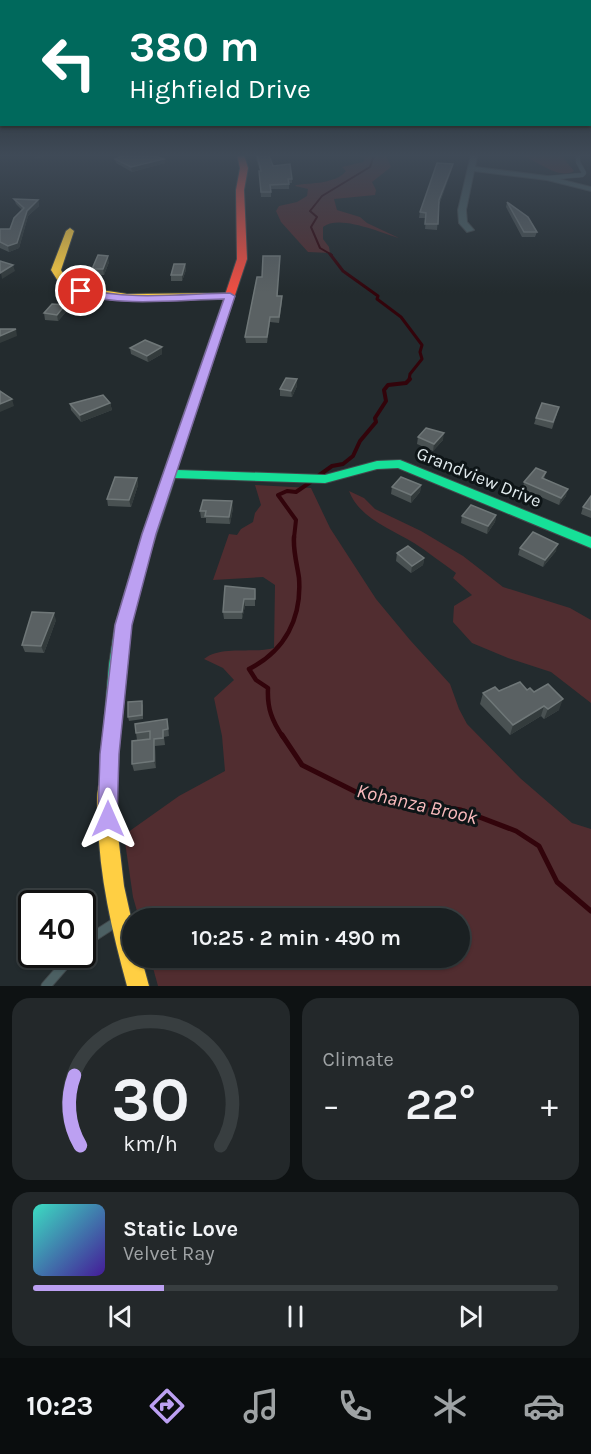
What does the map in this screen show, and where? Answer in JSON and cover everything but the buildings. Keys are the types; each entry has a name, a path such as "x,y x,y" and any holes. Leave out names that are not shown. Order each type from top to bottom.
{"street":[{"path":"138,986 119,921 109,854 107,802 117,665 123,625 142,556 242,259 240,201"},
{"path":"464,201 463,223 470,230"},
{"path":"70,231 56,270 66,287 95,296 122,298 230,296"},
{"name":"Grandview Drive","path":"171,474 325,479 377,465 400,464 591,543"}],"lane":[{"path":"96,934 119,921"},
{"path":"46,986 62,968"}],"shaded area":[{"path":"335,201 337,210 360,217 367,223 399,238 349,223 330,224 323,227 323,239 330,253 308,252 281,222 276,211 279,206 297,202"},
{"path":"255,485 311,488 330,528 376,599 450,684 467,724 520,778 572,823 591,829 591,986 158,986 153,968 470,968 470,908 136,908 124,835 179,796 225,771 222,736 214,698 234,680 223,668 204,659 219,652 274,648 275,585 263,577 213,580 229,534 237,535 241,529 253,522 255,513 261,505"},
{"path":"349,491 364,498 375,509 421,531 463,556 503,587 570,608 591,620 591,703 551,672 472,643 453,622 454,606 472,595 453,578 456,573 414,543 368,516 360,509"}],"waterway":[{"name":"Kohanza Brook","path":"318,201 310,211 317,217 311,227 320,248 332,255"},
{"name":"Kohanza Brook","path":"330,254 343,271 378,296 377,299 401,317 422,345 420,352 422,359 410,374 409,380"},
{"name":"Kohanza Brook","path":"318,476 332,466 343,464 353,456 360,441 376,422 375,418 386,401 384,390 388,385 406,383 409,380"},
{"name":"Kohanza Brook","path":"294,538 296,520 278,495 287,491 296,492 312,481"},
{"name":"Kohanza Brook","path":"283,737 271,714 268,688 256,680 249,669 272,653 289,632 294,620 299,593 294,538"},
{"name":"Kohanza Brook","path":"282,735 302,765 360,794 461,810 516,831 539,846 557,882 591,911"}],"traffic: fast":[{"path":"108,784 117,665 123,625 149,534 226,307"},
{"path":"171,474 325,479 377,465 400,464 591,543"}],"traffic: slow":[{"path":"70,231 56,270 66,287 127,297 230,296"},
{"path":"108,784 110,861 119,911 138,986"}],"traffic: jam":[{"path":"226,307 242,259 240,201"}],"route":[{"path":"81,291 95,296 122,298 230,296 149,534 123,625 109,754 108,819"}]}
